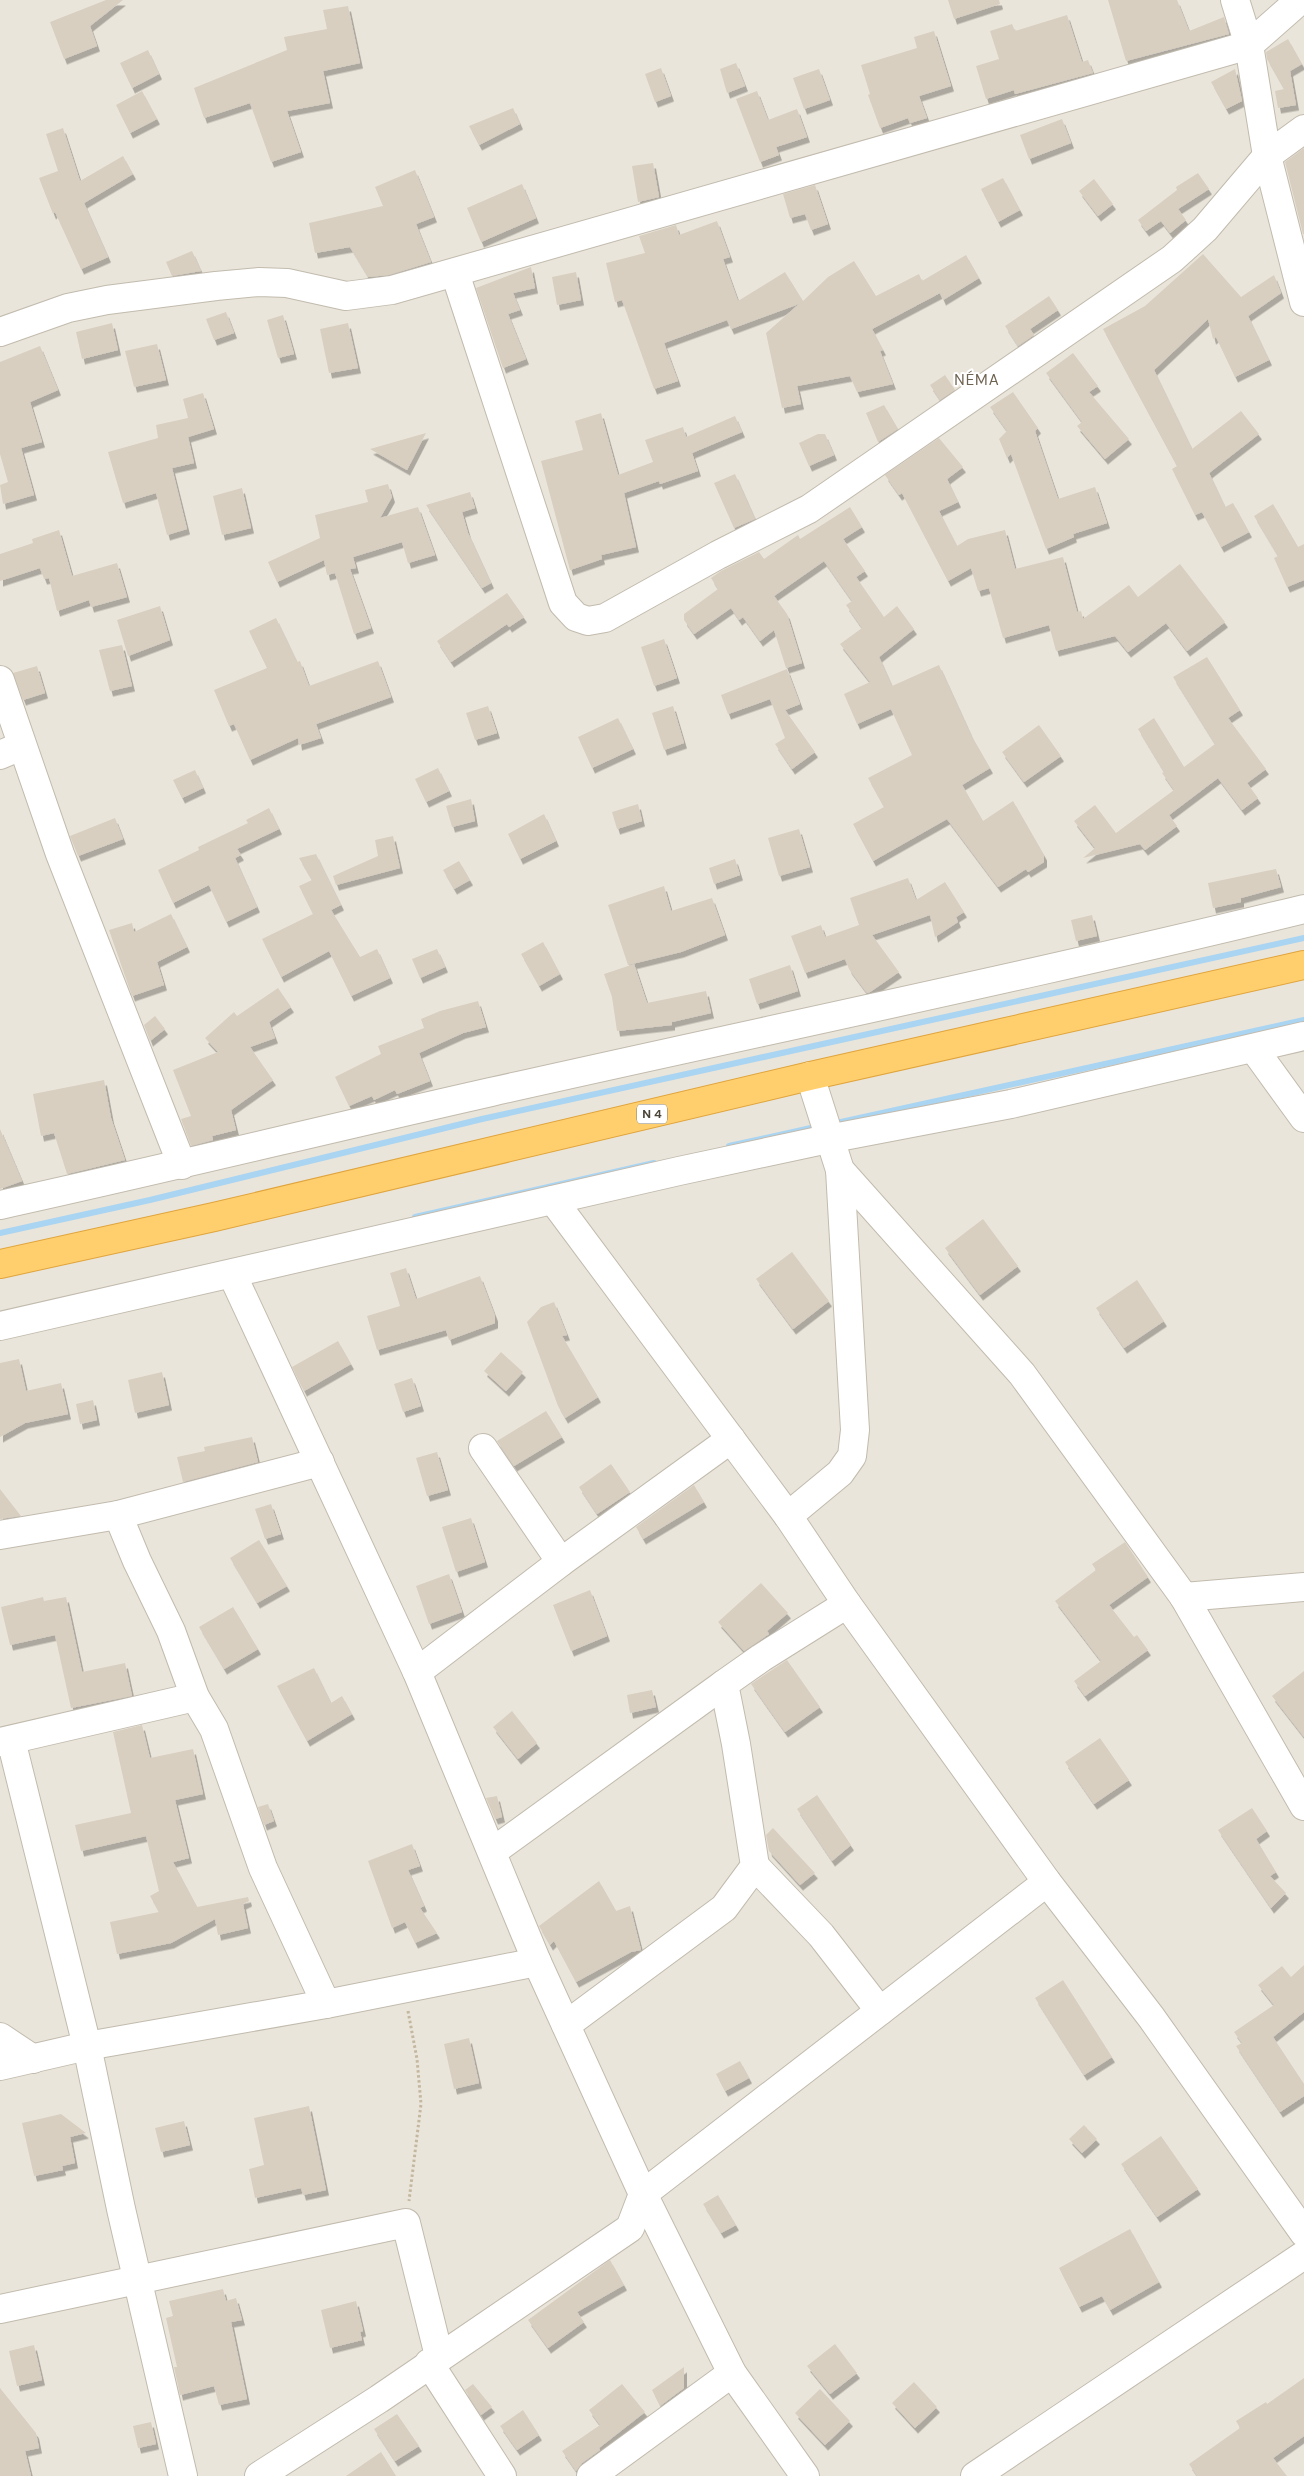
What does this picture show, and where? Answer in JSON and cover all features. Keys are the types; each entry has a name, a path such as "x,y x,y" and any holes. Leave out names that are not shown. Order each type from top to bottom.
{"highway":[{"name":"N 4","path":"0,1264 234,1212 810,1076 1304,965"}],"street":[{"path":"1235,0 1249,45 1267,156 1304,302"},
{"path":"0,332 68,308 127,297 259,282 287,283 346,296 392,290 424,279 455,273 1249,45 1300,0"},
{"path":"455,273 563,603 576,617 588,621 606,618 718,555 809,509 1172,259 1205,229 1267,156 1304,129"},
{"path":"0,680 11,750 64,863 182,1165"},
{"path":"0,1205 182,1165 306,1134 1172,942 1304,909"},
{"path":"0,1326 553,1200 826,1129 1011,1104 1304,1036"},
{"path":"1254,1049 1304,1118"},
{"path":"788,1516 840,1473 852,1456 855,1430 840,1170 810,1076"},
{"path":"840,1170 1022,1374 1184,1597 1304,1806"},
{"path":"553,1200 788,1516 847,1604 1047,1882 1151,2017 1304,2232"},
{"path":"232,1274 417,1672 537,1962 643,2194 732,2373 805,2476"},
{"path":"417,1672 561,1562 731,1439"},
{"path":"484,1448 561,1562"},
{"path":"0,1535 118,1516 320,1462"},
{"path":"118,1516 137,1561 171,1631 195,1697 214,1729 263,1868 326,2004"},
{"path":"1184,1597 1304,1587"},
{"path":"492,1852 761,1658 847,1604"},
{"path":"724,1684 736,1744 755,1866 821,1935 880,2011"},
{"path":"183,2476 121,2209 87,2046 6,1741 195,1697"},
{"path":"566,2025 724,1908 755,1866"},
{"path":"259,2476 379,2399 630,2228 643,2194 1047,1882"},
{"path":"0,2066 87,2046 326,2004 537,1962"},
{"path":"0,2037 33,2059"},
{"path":"0,2309 406,2223 434,2360 502,2476"},
{"path":"975,2476 1304,2255"},
{"path":"591,2476 732,2373"}],"path":[{"path":"404,1988 417,2058 421,2104 406,2223"}],"shaded area":[{"path":"0,0 1304,0 1304,2476 0,2476"}],"building":[{"path":"106,0 123,0 90,26 97,46 64,59 50,22"},
{"path":"948,0 999,0 1000,4 954,19"},
{"path":"1108,0 1177,0 1189,31 1224,17 1229,34 1126,61"},
{"path":"348,6 360,63 323,71 330,103 287,111 301,152 271,162 250,103 204,118 194,88 287,50 284,37 327,29 323,10"},
{"path":"1067,15 1082,62 1088,60 1093,73 1015,94 1014,90 986,99 976,66 999,59 990,31 1012,24 1015,31"},
{"path":"934,31 951,86 919,96 927,118 910,123 908,118 880,128 868,95 870,94 861,65 917,48 914,37"},
{"path":"1288,39 1302,64 1290,71 1296,105 1278,108 1275,91 1284,89 1267,59 1266,52"},
{"path":"148,50 159,74 132,88 120,63"},
{"path":"736,63 745,86 727,93 720,69"},
{"path":"661,68 671,96 655,102 645,74"},
{"path":"819,69 830,100 804,109 793,78"},
{"path":"1235,69 1242,101 1226,109 1211,82"},
{"path":"142,91 157,119 130,133 116,105"},
{"path":"757,91 768,120 797,109 807,137 776,147 779,155 760,162 736,99"},
{"path":"513,108 520,124 479,145 469,126"},
{"path":"1062,119 1071,143 1029,159 1020,135"},
{"path":"63,128 80,181 123,156 133,174 84,203 108,257 81,269 55,212 53,214 39,178 58,171 46,134"},
{"path":"1304,148 1304,234 1303,234 1285,162"},
{"path":"653,163 659,197 638,202 632,166"},
{"path":"415,170 434,217 416,224 431,262 389,275 368,277 350,247 315,253 309,223 383,206 375,187"},
{"path":"1198,173 1209,189 1178,209 1186,220 1170,233 1161,221 1146,231 1138,220 1177,190 1176,187"},
{"path":"1003,178 1020,210 998,222 981,189"},
{"path":"1094,179 1113,204 1098,216 1079,191"},
{"path":"522,184 536,218 481,242 467,208"},
{"path":"815,185 828,224 811,230 805,214 790,218 783,194"},
{"path":"717,221 730,257 723,259 738,301 785,272 803,301 828,277 854,261 876,296 919,274 922,281 966,255 979,278 943,300 940,293 872,329 883,350 880,351 893,384 857,392 850,376 797,386 801,404 782,408 766,333 799,304 731,329 727,320 664,343 678,381 654,389 622,300 615,302 606,263 645,253 639,236 676,225 679,235"},
{"path":"192,251 201,271 172,276 166,262"},
{"path":"1203,254 1241,297 1274,275 1281,293 1248,316 1269,360 1235,377 1216,337 1213,339 1208,319 1154,370 1192,449 1241,411 1259,434 1209,473 1225,507 1233,503 1249,532 1221,547 1202,512 1195,515 1172,469 1177,466 1103,329 1145,306"},
{"path":"531,267 535,288 513,293 520,310 508,314 526,359 503,368 476,288"},
{"path":"576,272 581,300 557,305 552,277"},
{"path":"1049,296 1058,310 1030,329 1034,335 1018,346 1005,326"},
{"path":"226,312 234,333 214,340 206,319"},
{"path":"283,315 294,354 278,358 267,320"},
{"path":"112,323 118,350 82,359 76,332"},
{"path":"348,323 358,368 329,373 320,329"},
{"path":"157,344 166,380 134,387 125,351"},
{"path":"40,346 58,390 30,402 42,442 21,448 34,495 3,504 0,485 8,482 0,454 0,362"},
{"path":"1073,353 1098,386 1089,392 1129,439 1105,459 1077,426 1082,422 1046,373"},
{"path":"945,375 955,390 940,400 930,385"},
{"path":"1013,392 1038,428 1035,431 1058,499 1095,487 1107,523 1073,534 1074,537 1046,549 1011,454 1007,458 999,439 1007,431 990,407"},
{"path":"203,393 214,429 188,437 194,463 172,468 187,529 167,535 156,493 123,503 108,452 158,438 156,425 188,418 183,399"},
{"path":"884,405 898,429 878,442 866,413"},
{"path":"601,413 618,475 653,462 645,440 683,427 686,437 735,416 742,432 692,453 698,471 660,484 659,481 624,493 636,547 601,555 602,559 570,570 541,461 583,450 575,421"},
{"path":"426,433 407,470 370,449"},
{"path":"818,434 825,434 834,455 809,466 799,443"},
{"path":"939,438 963,467 947,479 958,502 939,511 957,546 968,539 1005,530 1015,569 1063,557 1077,612 1081,611 1083,619 1129,585 1138,597 1180,564 1225,622 1187,651 1166,623 1128,652 1115,636 1056,651 1049,625 1003,638 989,588 978,591 971,568 948,581 902,493 899,495 885,475"},
{"path":"735,474 755,519 734,528 714,483"},
{"path":"388,484 392,497 380,518 418,507 435,555 408,563 402,542 353,557 356,568 350,569 371,628 354,634 335,573 327,575 324,560 277,582 268,562 320,538 315,515 368,502 365,490"},
{"path":"242,488 251,528 222,535 213,496"},
{"path":"470,492 475,508 462,512 468,533 491,583 482,588 426,505"},
{"path":"1273,504 1298,547 1304,544 1304,580 1287,587 1274,558 1278,556 1254,516"},
{"path":"850,507 862,527 843,539 865,571 856,577 884,617 897,606 914,629 879,657 892,686 939,665 971,735 990,768 962,785 983,821 1013,801 1044,855 1044,862 1028,872 1026,869 998,887 947,819 873,861 853,824 884,807 868,778 912,755 891,709 857,724 844,694 870,682 840,644 862,628 846,605 852,601 824,561 774,596 787,614 802,663 786,668 774,630 760,641 743,617 739,620 731,608 694,634 684,620 684,614 718,589 711,578 721,571 759,552 764,559 798,535 800,539"},
{"path":"59,530 72,576 117,563 127,597 91,607 89,600 57,611 49,578 44,579 40,568 0,581 0,554 33,543 32,539"},
{"path":"507,593 524,617 509,627 507,624 451,662 437,641"},
{"path":"160,606 170,640 128,656 117,620"},
{"path":"276,618 297,662 300,661 309,686 378,661 391,697 316,724 321,738 299,745 298,738 250,760 234,724 229,726 214,690 267,668 249,631"},
{"path":"664,639 677,678 654,686 641,647"},
{"path":"122,645 132,686 110,691 99,650"},
{"path":"1207,657 1240,710 1228,718 1266,769 1247,783 1258,798 1242,810 1218,778 1169,815 1177,826 1145,850 1140,844 1083,858 1095,848 1074,821 1095,805 1116,833 1174,790 1162,773 1164,772 1138,729 1154,718 1184,767 1215,744 1173,677"},
{"path":"37,666 45,693 23,700 13,673"},
{"path":"787,669 800,704 785,710 815,752 792,769 775,744 785,738 770,699 728,714 721,695"},
{"path":"488,706 497,733 475,740 466,713"},
{"path":"673,706 684,743 664,750 652,713"},
{"path":"618,718 633,749 592,768 578,737"},
{"path":"1039,725 1061,756 1024,782 1002,752"},
{"path":"438,768 449,791 426,802 415,779"},
{"path":"195,770 203,788 182,798 173,780"},
{"path":"471,799 475,821 452,827 446,806"},
{"path":"638,804 642,821 617,829 612,812"},
{"path":"269,808 279,829 237,849 241,855 235,858 257,907 226,922 209,885 173,903 158,870 199,850 198,847 248,823 246,820"},
{"path":"544,814 556,841 520,859 508,834"},
{"path":"115,818 123,839 78,856 70,836"},
{"path":"799,829 810,867 779,876 768,838"},
{"path":"393,836 400,868 336,885 333,876 378,856 375,840"},
{"path":"316,854 341,905 331,910 360,957 377,949 390,978 351,996 329,951 281,977 262,939 313,914 299,886 312,880 299,858"},
{"path":"735,859 740,875 714,884 709,868"},
{"path":"459,861 470,880 454,889 443,870"},
{"path":"1276,869 1281,887 1241,898 1241,902 1213,908 1208,883"},
{"path":"908,878 916,900 945,882 964,912 956,917 958,922 935,937 930,915 872,935 899,972 867,993 849,969 845,959 805,973 791,936 821,925 825,937 859,925 850,898"},
{"path":"664,886 671,911 712,898 725,935 681,952 628,965 608,905"},
{"path":"171,914 187,947 157,962 164,985 132,996 109,930 132,923 134,932"},
{"path":"1092,915 1097,936 1076,941 1071,920"},
{"path":"543,942 560,974 539,986 521,954"},
{"path":"437,949 445,967 420,978 412,959"},
{"path":"634,964 647,1003 706,991 711,1013 672,1022 672,1025 617,1031 612,997 604,974"},
{"path":"790,965 798,991 757,1004 749,979"},
{"path":"278,988 291,1007 269,1022 275,1038 250,1047 273,1080 231,1110 236,1130 212,1136 213,1140 191,1146 181,1119 191,1116 173,1070 218,1052 205,1038 234,1012 237,1016"},
{"path":"478,1001 486,1027 463,1033 419,1053 430,1081 397,1094 395,1090 374,1100 372,1096 349,1106 335,1077 381,1054 378,1046 424,1028 421,1019 440,1011"},
{"path":"155,1016 165,1029 150,1041 144,1025"},
{"path":"104,1080 111,1118 125,1160 67,1174 54,1133 41,1136 33,1094"},
{"path":"0,1129 22,1181 0,1189"},
{"path":"983,1219 1018,1266 980,1295 945,1248"},
{"path":"792,1252 829,1301 793,1329 756,1279"},
{"path":"406,1268 416,1299 480,1276 495,1316 495,1323 449,1340 446,1330 377,1350 367,1316 400,1306 390,1273"},
{"path":"1137,1280 1164,1321 1124,1348 1096,1308"},
{"path":"554,1302 567,1335 562,1336 598,1397 565,1418 558,1406 527,1322 541,1307"},
{"path":"338,1341 351,1364 304,1391 292,1367"},
{"path":"501,1352 523,1372 506,1391 484,1371"},
{"path":"19,1359 26,1391 61,1383 68,1414 25,1423 0,1437 0,1363"},
{"path":"162,1372 169,1405 135,1413 128,1380"},
{"path":"412,1378 421,1406 403,1412 394,1384"},
{"path":"93,1400 97,1420 80,1424 76,1404"},
{"path":"546,1411 562,1437 514,1466 497,1441"},
{"path":"252,1437 258,1462 183,1482 177,1457 205,1451 204,1447"},
{"path":"437,1452 448,1490 427,1496 416,1458"},
{"path":"611,1464 630,1492 597,1514 579,1487"},
{"path":"694,1485 704,1502 643,1539 636,1527"},
{"path":"0,1489 21,1516 0,1519"},
{"path":"271,1504 281,1534 265,1539 255,1509"},
{"path":"471,1518 485,1562 456,1572 442,1527"},
{"path":"259,1540 287,1586 257,1603 230,1558"},
{"path":"1125,1542 1148,1577 1109,1605 1134,1637 1137,1635 1148,1650 1085,1696 1074,1681 1101,1661 1055,1601 1096,1570 1092,1564"},
{"path":"449,1574 462,1612 429,1624 416,1586"},
{"path":"761,1583 788,1613 767,1631 769,1634 744,1651 718,1622"},
{"path":"590,1590 607,1636 571,1651 553,1605"},
{"path":"43,1597 44,1601 66,1597 82,1672 125,1663 132,1696 71,1708 55,1635 10,1645 1,1607"},
{"path":"233,1607 258,1649 224,1669 199,1627"},
{"path":"787,1660 820,1707 785,1732 751,1684"},
{"path":"314,1668 331,1703 342,1696 352,1714 307,1741 277,1686"},
{"path":"1304,1671 1304,1737 1272,1696"},
{"path":"652,1690 656,1707 630,1713 627,1695"},
{"path":"512,1711 537,1743 518,1759 493,1727"},
{"path":"142,1725 150,1758 193,1749 203,1794 175,1800 189,1858 173,1862 197,1907 248,1897 249,1901 243,1904 248,1928 218,1935 215,1919 171,1943 117,1954 110,1922 159,1912 150,1896 159,1891 146,1836 81,1851 75,1825 131,1813 113,1732"},
{"path":"1100,1738 1129,1780 1094,1804 1065,1762"},
{"path":"817,1795 851,1845 832,1861 797,1809"},
{"path":"497,1796 502,1817 495,1819 486,1798"},
{"path":"268,1804 274,1821 264,1825 258,1807"},
{"path":"1252,1808 1267,1831 1256,1839 1276,1872 1270,1876 1286,1893 1271,1908 1218,1830"},
{"path":"773,1828 815,1873 800,1885 769,1851 766,1835"},
{"path":"412,1844 420,1866 408,1870 424,1906 420,1908 437,1933 415,1943 405,1922 392,1928 368,1861"},
{"path":"599,1881 616,1911 630,1906 641,1950 631,1952 576,1982 554,1941 550,1945 539,1926"},
{"path":"1304,1965 1304,2012 1273,2037 1304,2084 1304,2096 1280,2112 1236,2046 1242,2043 1234,2032 1274,2005 1258,1985 1282,1966 1291,1977"},
{"path":"1063,1980 1112,2057 1084,2075 1035,1998"},
{"path":"469,2038 479,2083 454,2089 444,2044"},
{"path":"740,2061 749,2078 725,2091 716,2074"},
{"path":"309,2106 326,2190 303,2195 301,2188 255,2198 249,2169 264,2165 254,2118"},
{"path":"61,2114 86,2133 70,2137 75,2163 62,2166 63,2170 34,2176 22,2123"},
{"path":"184,2121 190,2145 161,2152 155,2128"},
{"path":"1084,2125 1097,2139 1082,2153 1069,2139"},
{"path":"1161,2136 1198,2189 1157,2217 1121,2164"},
{"path":"718,2195 736,2225 721,2233 703,2204"},
{"path":"1130,2229 1159,2282 1110,2310 1102,2296 1079,2307 1059,2268"},
{"path":"610,2260 624,2285 577,2312 584,2322 548,2348 528,2320"},
{"path":"223,2289 226,2301 236,2298 242,2320 231,2322 247,2399 219,2405 214,2386 180,2395 174,2367 177,2367 166,2318 173,2316 169,2301"},
{"path":"356,2301 363,2331 360,2332 362,2340 330,2348 321,2310"},
{"path":"835,2344 857,2373 830,2394 807,2366"},
{"path":"34,2345 42,2380 17,2386 9,2351"},
{"path":"684,2367 684,2388 660,2406 652,2390"},
{"path":"1304,2378 1304,2436 1273,2458 1287,2476 1197,2476 1189,2464 1240,2428 1236,2421 1266,2402 1267,2404"},
{"path":"914,2382 937,2407 915,2428 892,2403"},
{"path":"473,2384 492,2407 481,2415 465,2390"},
{"path":"622,2384 645,2412 599,2448 600,2450 582,2463 576,2471 562,2451 600,2425 589,2410"},
{"path":"0,2388 36,2433 39,2448 25,2451 31,2476 0,2476"},
{"path":"820,2389 850,2421 825,2445 795,2413"},
{"path":"523,2410 539,2435 517,2450 500,2426"},
{"path":"397,2414 419,2446 395,2461 374,2429"},
{"path":"151,2422 156,2444 138,2448 133,2426"},
{"path":"381,2452 396,2476 346,2476"}],"waterway":[{"path":"0,1233 150,1200 482,1119 1304,938"},
{"path":"832,1124 1304,1020"},
{"path":"729,1146 820,1126"},
{"path":"415,1217 654,1163"}],"district":[{"name":"NÉMA","path":"977,380"}]}
